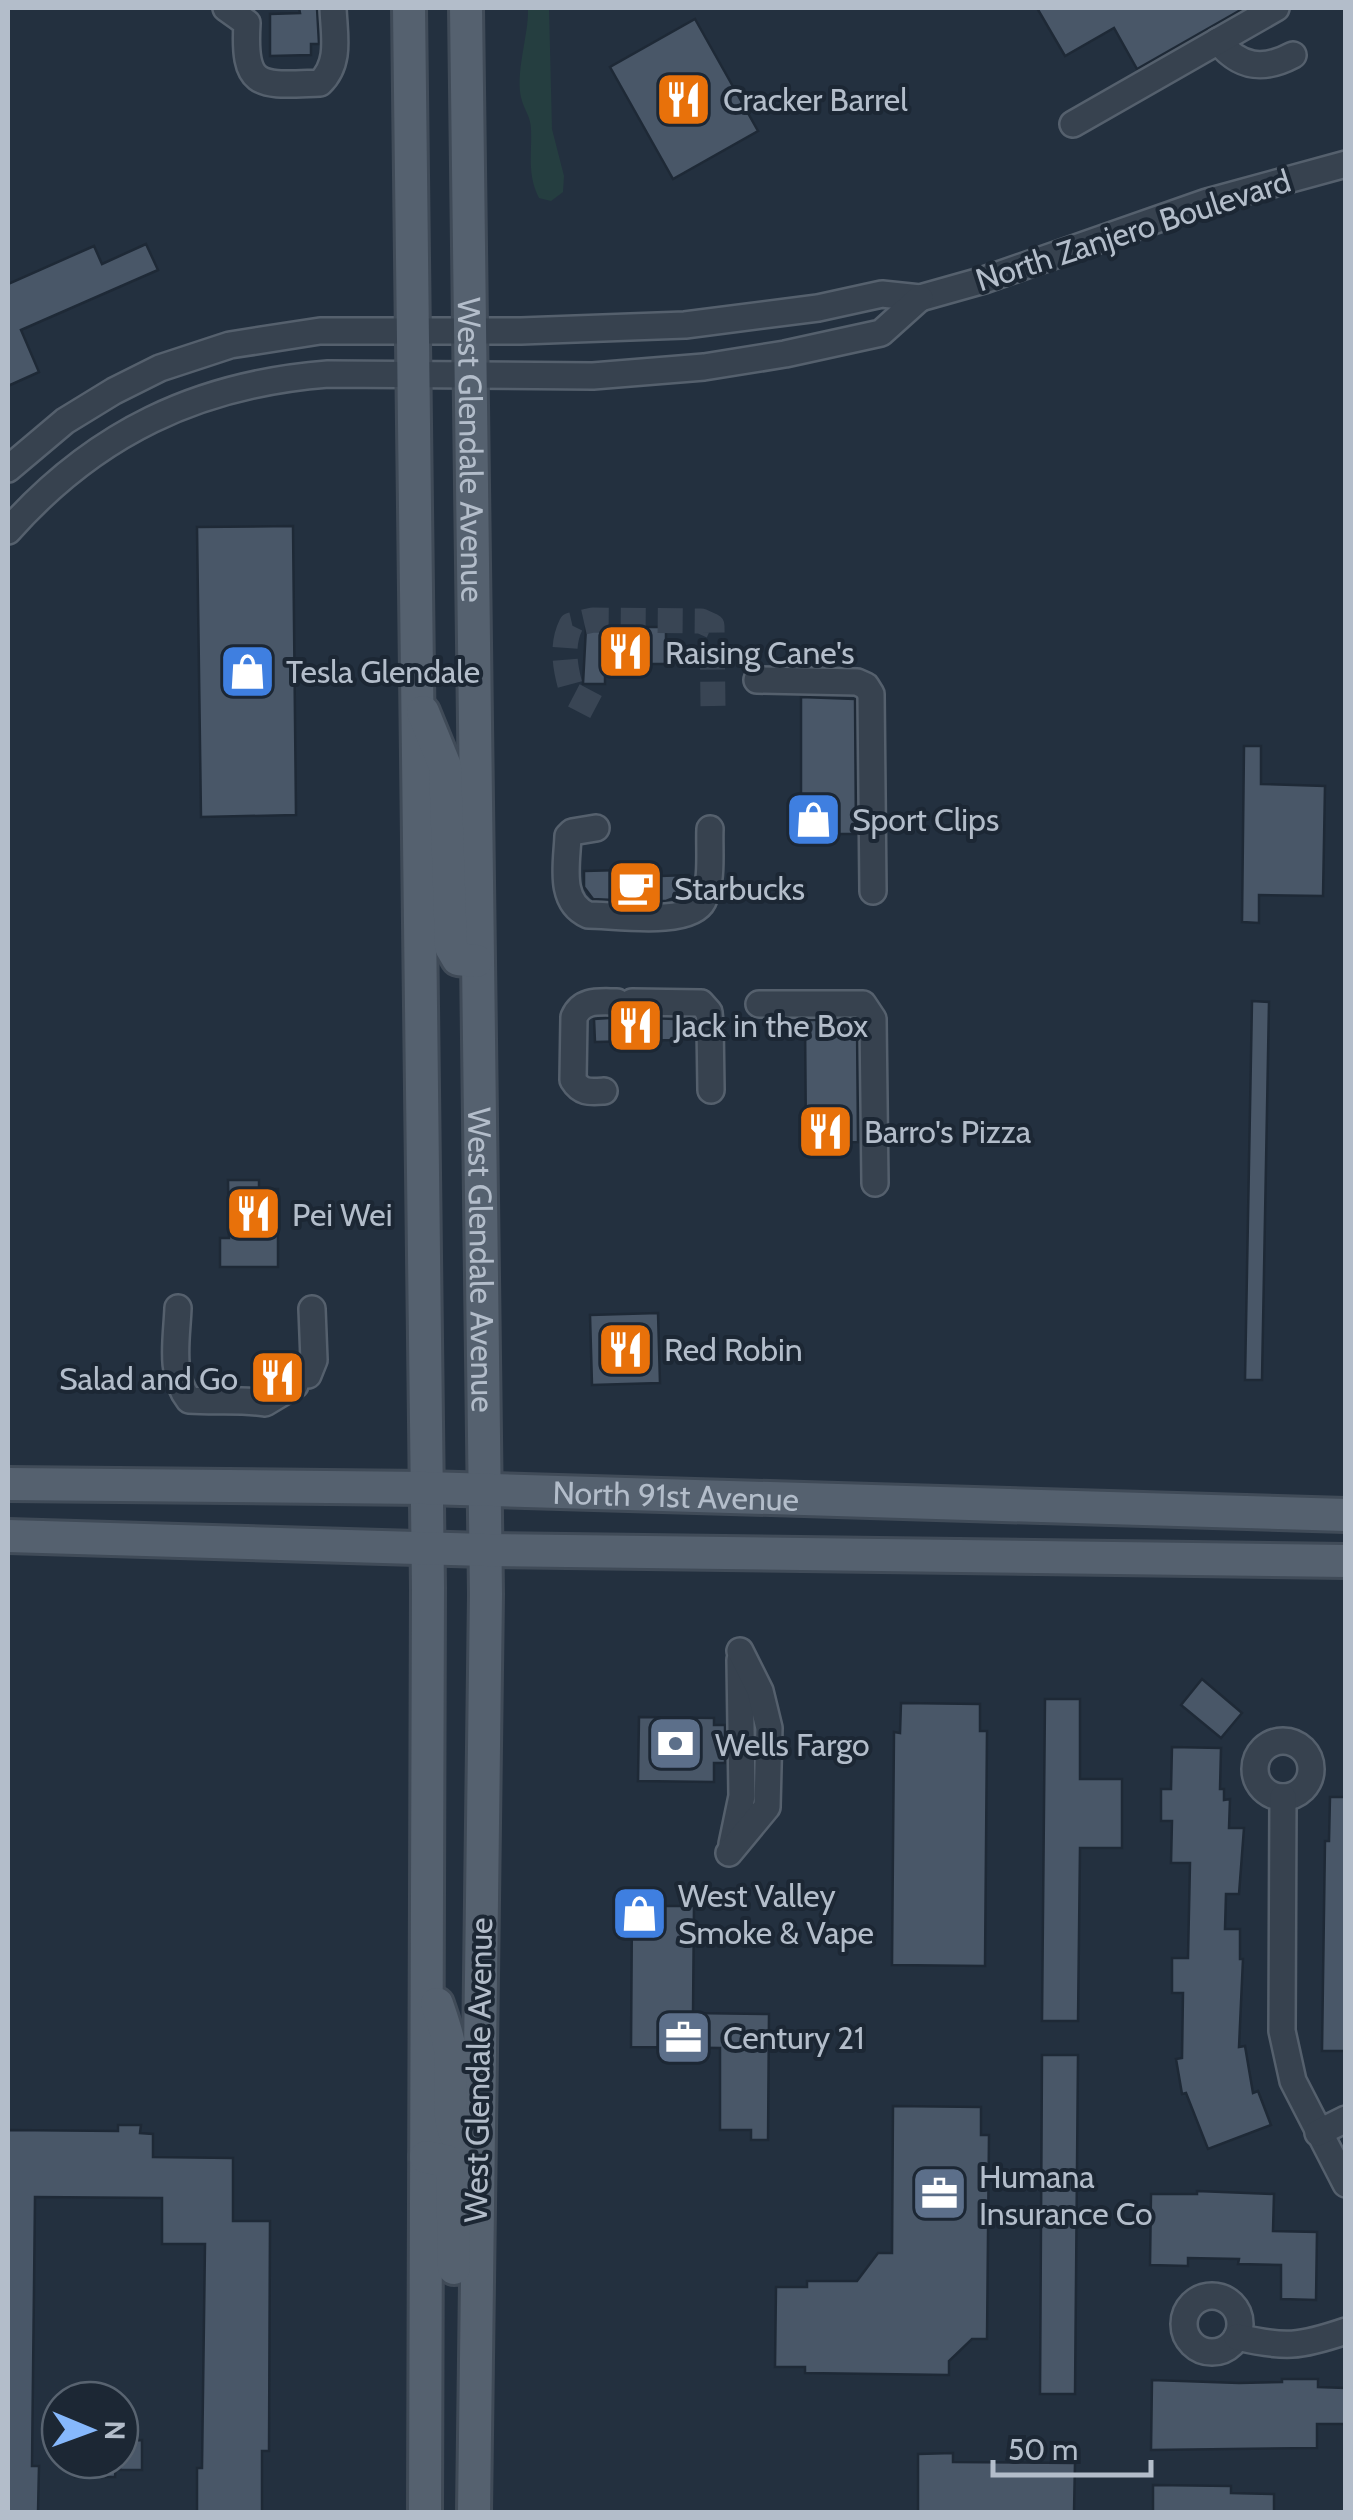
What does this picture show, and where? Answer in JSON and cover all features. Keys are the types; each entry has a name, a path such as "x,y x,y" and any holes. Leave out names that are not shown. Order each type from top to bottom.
{"main road":[{"name":"West Glendale Avenue","path":"409,8 427,1548 425,2512"},
{"name":"West Glendale Avenue","path":"466,8 485,1550 474,2512"},
{"path":"416,699 445,766 452,946 458,959 476,961"},
{"name":"North 91st Avenue","path":"8,1484 426,1488 1346,1516"},
{"path":"8,1505 80,1484"},
{"path":"1094,1556 1096,1510"},
{"name":"North 91st Avenue","path":"8,1536 485,1550 1346,1561"},
{"path":"427,1968 450,2049 452,2128 460,2145 477,2163"},
{"path":"426,2156 446,2161 452,2172 454,2349 458,2360 474,2364"}],"street":[{"path":"236,15 246,62 257,79 274,85 320,84 334,64 333,8"},
{"path":"1073,124 1276,8"},
{"path":"1218,41 1240,62 1256,67 1294,55"},
{"name":"North Zanjero Boulevard","path":"8,468 38,442 127,383 230,345 292,334 685,325 818,308 882,294 920,298 984,280 1207,202 1346,164"},
{"name":"North Zanjero Boulevard","path":"8,531 47,490 118,437 179,406 228,390 292,377 413,373 470,377 593,376 752,360 881,333 920,298"},
{"path":"757,680 856,682 866,686 871,694 873,891"},
{"path":"596,828 568,836 570,901 588,915 674,917 692,913 702,902 708,882 710,829"},
{"path":"604,1091 586,1092 573,1080 574,1017 578,1007 586,1003 701,1003 709,1012 710,1090"},
{"path":"759,1004 864,1004 874,1019 875,1183"},
{"path":"186,1308 177,1376 181,1390 189,1400 233,1404 245,1400 265,1404 302,1380 314,1360 312,1309"},
{"path":"740,1651 756,1682 769,1728 767,1807 754,1822 730,1854 742,1796 740,1651"},
{"path":"1283,1797 1282,2031 1294,2081 1346,2184"},
{"path":"1318,2133 1346,2119"},
{"path":"1237,2337 1276,2346 1306,2344 1346,2330"}],"green space":[{"path":"528,8 549,8 552,129 564,176 563,192 551,201 539,198 533,181 531,125 520,90"}],"building":[{"path":"299,8 317,8 319,44 311,44 311,55 270,56 270,14 300,13"},
{"path":"1037,8 1244,8 1137,69 1114,28 1065,56"},
{"name":"Cracker Barrel","path":"695,19 758,131 673,179 610,67"},
{"path":"146,244 158,270 21,330 39,372 8,386 8,284 94,246 102,264"},
{"name":"Tesla Glendale","path":"293,526 296,815 201,817 197,527"},
{"name":"Raising Cane's","path":"586,627 666,627 666,664 605,664 605,684 583,684"},
{"path":"801,697 855,699 856,834 801,834"},
{"path":"1244,746 1261,746 1261,784 1325,786 1323,896 1259,895 1259,923 1242,922"},
{"name":"Starbucks","path":"661,869 661,876 689,875 689,892 666,901 633,901 593,899 584,887 584,871"},
{"path":"1252,1001 1269,1002 1262,1380 1245,1380"},
{"name":"Jack in the Box","path":"594,1019 675,1019 675,1040 595,1042"},
{"path":"805,1020 854,1020 857,1024 858,1142 806,1143"},
{"name":"Pei Wei","path":"228,1180 259,1180 259,1189 278,1189 278,1267 220,1267 220,1238 229,1238"},
{"name":"Red Robin","path":"658,1313 660,1383 592,1385 590,1315"},
{"path":"1202,1679 1242,1713 1221,1738 1181,1705"},
{"path":"1045,1699 1080,1699 1080,1779 1122,1779 1122,1848 1080,1848 1078,2021 1042,2021"},
{"path":"901,1703 980,1704 980,1731 987,1731 985,1966 892,1965 894,1732 900,1733"},
{"name":"Wells Fargo","path":"639,1717 714,1718 714,1725 725,1725 725,1763 714,1763 714,1782 638,1781"},
{"path":"1172,1747 1221,1748 1220,1789 1224,1789 1224,1800 1230,1799 1229,1828 1244,1828 1239,1894 1226,1894 1225,1929 1240,1929 1243,1959 1239,2047 1245,2046 1253,2093 1258,2091 1271,2125 1208,2149 1186,2093 1182,2094 1176,2059 1182,2058 1183,1993 1172,1993 1172,1958 1188,1958 1190,1863 1171,1863 1172,1821 1161,1821 1161,1789 1171,1789"},
{"path":"1330,1797 1346,1797 1346,2051 1322,2051 1325,1841 1329,1841"},
{"path":"632,1906 694,1906 693,2013 769,2014 768,2140 751,2140 751,2130 720,2130 720,2048 631,2047"},
{"path":"1042,2055 1078,2055 1075,2394 1040,2394"},
{"name":"Humana Insurance Co","path":"893,2106 981,2107 981,2135 989,2135 987,2339 972,2339 949,2361 949,2375 805,2373 805,2367 775,2367 776,2287 807,2287 807,2281 857,2281 878,2253 892,2253"},
{"path":"118,2125 141,2125 140,2133 153,2134 153,2157 233,2158 233,2221 270,2221 269,2451 262,2451 262,2512 197,2512 197,2468 202,2468 205,2244 162,2244 162,2198 35,2197 32,2466 39,2466 38,2512 8,2512 8,2130 118,2131"},
{"path":"1151,2194 1274,2194 1273,2231 1317,2232 1316,2300 1281,2299 1281,2265 1188,2258 1188,2266 1150,2265"},
{"path":"1318,2379 1318,2387 1346,2388 1346,2424 1317,2424 1317,2448 1151,2450 1152,2380 1239,2383"},
{"path":"953,2453 953,2462 1075,2463 1074,2512 918,2512 918,2454"},
{"path":"1153,2485 1231,2486 1231,2493 1274,2494 1274,2512 1153,2512"}],"tunnel":[{"path":"596,707 573,695 565,660 571,625 593,620 701,621 712,626 713,706"}],"place":[{"name":"Cracker Barrel","path":"684,99"},
{"name":"Raising Cane's","path":"626,652"},
{"name":"Tesla Glendale","path":"247,671"},
{"name":"Sport Clips","path":"813,819"},
{"name":"Starbucks","path":"635,888"},
{"name":"Jack in the Box","path":"635,1025"},
{"name":"Barro's Pizza","path":"825,1131"},
{"name":"Pei Wei","path":"253,1214"},
{"name":"Red Robin","path":"625,1349"},
{"name":"Salad and Go","path":"277,1378"},
{"name":"Wells Fargo","path":"676,1744"},
{"name":"West Valley Smoke & Vape","path":"639,1913"},
{"name":"Century 21","path":"684,2037"},
{"name":"Humana Insurance Co","path":"940,2194"}]}
